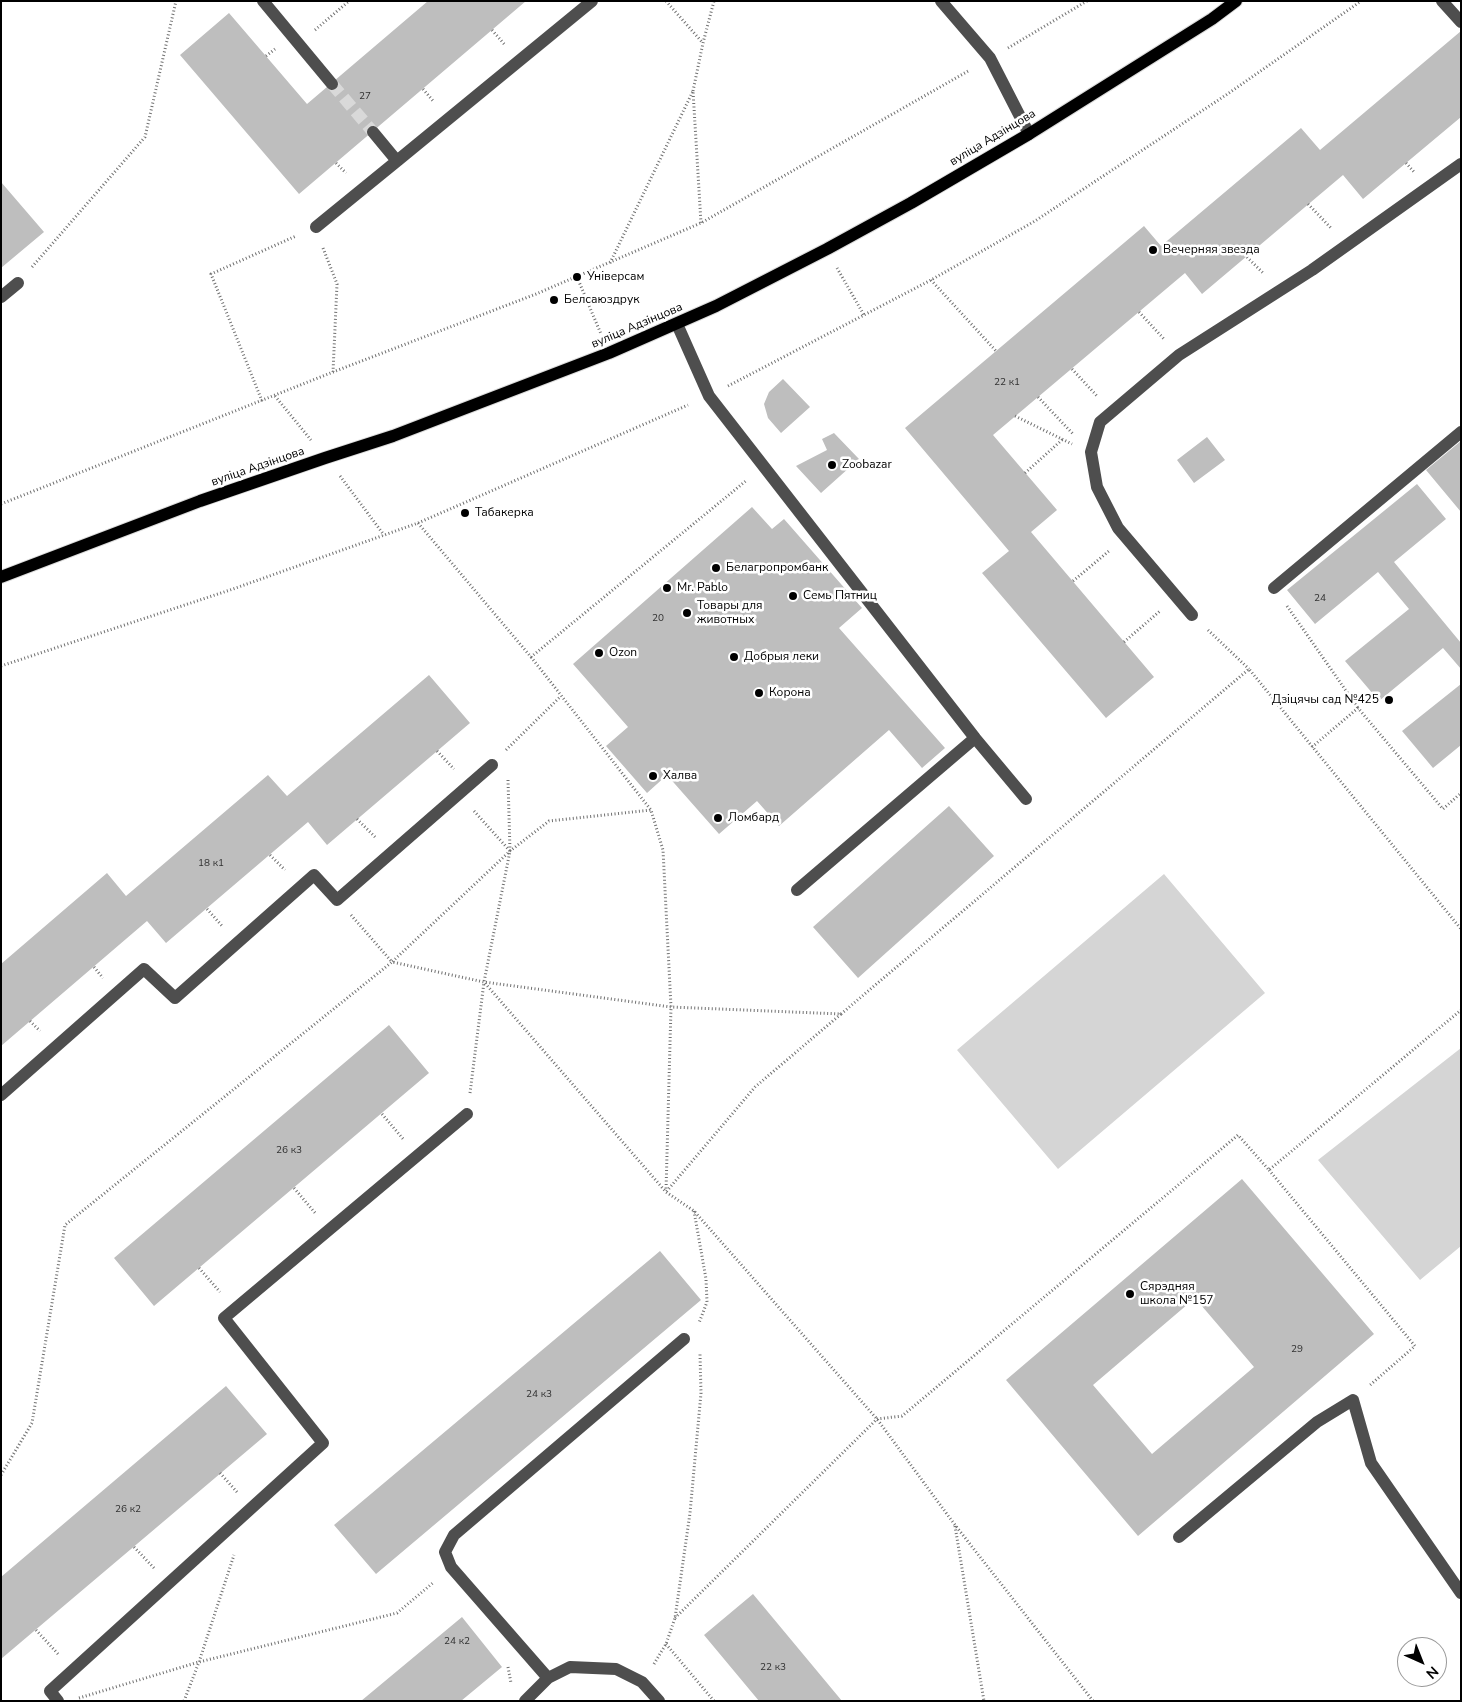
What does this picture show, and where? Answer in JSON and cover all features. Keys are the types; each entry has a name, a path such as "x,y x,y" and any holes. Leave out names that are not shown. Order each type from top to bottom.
{"main road":[{"name":"вуліца Адзінцова","path":"1,577 200,502 394,436 609,353 716,306 911,203 1029,134 1212,19 1236,1"}],"lane":[{"path":"263,1 332,84"},
{"path":"316,227 592,1"},
{"path":"941,1 990,58 1029,134"},
{"path":"1442,1 1461,22"},
{"path":"372,132 397,161"},
{"path":"1192,615 1118,528 1096,487 1091,452 1100,422 1179,355 1312,270 1461,164"},
{"path":"1,297 18,283"},
{"path":"677,324 709,396 975,738 1026,799"},
{"path":"1274,588 1461,432"},
{"path":"797,890 975,738"},
{"path":"1,1094 144,969 175,998 314,875 337,900 492,765"},
{"path":"58,1701 50,1691 323,1443 224,1318 467,1114"},
{"path":"548,1678 451,1568 446,1552 454,1534 684,1339"},
{"path":"1179,1537 1317,1422 1354,1400 1371,1463 1461,1592"},
{"path":"525,1701 548,1678 570,1667 616,1669 642,1682 659,1701"}],"path":[{"path":"18,283 145,138 176,1"},
{"path":"299,44 349,1"},
{"path":"666,1 703,43"},
{"path":"701,223 694,91 703,43 714,1"},
{"path":"1,504 333,372 536,294 701,223 1087,1"},
{"path":"1,666 233,589 418,523 709,396 931,280 1035,221 1125,163 1361,1"},
{"path":"610,263 694,91"},
{"path":"1308,204 1347,245"},
{"path":"262,401 211,274 316,227 337,284 333,372"},
{"path":"827,249 864,315"},
{"path":"577,277 609,353"},
{"path":"931,280 996,351"},
{"path":"1139,312 1179,355"},
{"path":"1072,368 1112,412"},
{"path":"1038,397 1091,452"},
{"path":"1015,416 1091,452"},
{"path":"1025,473 1063,439"},
{"path":"531,657 763,467"},
{"path":"357,497 384,535"},
{"path":"418,523 531,657 651,810 663,850 671,1007 666,1192"},
{"path":"1073,582 1125,537"},
{"path":"1274,588 1358,708 1443,809 1461,794"},
{"path":"1124,642 1177,598"},
{"path":"1192,615 1249,669 1461,929"},
{"path":"666,1192 754,1087 1249,669"},
{"path":"492,765 561,696"},
{"path":"1312,747 1358,708"},
{"path":"508,749 508,758"},
{"path":"467,1114 484,982 510,851 508,777"},
{"path":"459,794 510,851"},
{"path":"1,1475 32,1423 66,1225 392,962 510,851 549,821 651,810"},
{"path":"337,900 392,962 484,982 671,1007 841,1014"},
{"path":"484,982 666,1192 694,1211 877,1419 955,1525 1093,1701"},
{"path":"1270,1170 1461,1010"},
{"path":"382,1114 417,1156"},
{"path":"676,1618 877,1419 902,1416 1238,1135 1270,1170 1415,1346 1354,1400"},
{"path":"294,1188 330,1229"},
{"path":"694,1211 706,1279 706,1302 699,1322 700,1331"},
{"path":"199,1268 234,1309"},
{"path":"642,1682 666,1644 676,1618 692,1495 701,1393 700,1349"},
{"path":"955,1525 984,1701"},
{"path":"134,1547 169,1584"},
{"path":"184,1701 237,1548"},
{"path":"70,1701 199,1662 397,1613 433,1581 440,1587"},
{"path":"36,1630 73,1670"},
{"path":"666,1644 714,1701"},
{"path":"508,1666 513,1692"}],"shaded area":[{"path":"1164,874 1265,993 1058,1169 957,1050"},
{"path":"1461,1048 1461,1246 1420,1280 1318,1160"}],"building":[{"path":"428,1 526,1 299,194 180,55 229,13 307,104"},
{"path":"1461,31 1461,117 1363,199 1343,175 1202,294 1185,273 993,435 1057,510 1031,532 1154,677 1106,718 982,573 1009,551 905,428 1144,226 1161,246 1301,128 1320,150"},
{"path":"1,182 44,232 1,268"},
{"path":"783,379 810,407 781,433 768,418 764,404 769,392"},
{"path":"834,433 859,459 821,493 796,466 827,450 822,439"},
{"path":"1207,437 1225,460 1194,483 1177,460"},
{"path":"1461,441 1461,512 1426,470"},
{"path":"1417,484 1446,519 1394,562 1461,643 1461,669 1443,648 1379,701 1345,661 1409,609 1378,572 1315,624 1287,590"},
{"path":"752,507 772,529 784,519 862,608 839,628 945,748 922,768 889,730 779,826 757,801 719,834 667,775 647,793 606,746 628,727 573,664"},
{"path":"429,675 470,723 327,845 308,822 166,943 147,921 1,1046 1,964 107,873 126,896 268,775 287,796"},
{"path":"1461,684 1461,745 1433,768 1402,731"},
{"path":"949,806 994,856 858,978 813,927"},
{"path":"389,1025 429,1073 154,1306 114,1258"},
{"path":"1242,1179 1374,1334 1138,1536 1006,1380","holes":["1195,1298 1254,1367 1152,1454 1093,1385"]},
{"path":"660,1251 701,1300 376,1574 334,1525"},
{"path":"226,1386 267,1434 1,1659 1,1577"},
{"path":"753,1594 842,1701 759,1701 704,1635"},
{"path":"462,1617 502,1667 461,1701 361,1701"}],"tunnel":[{"path":"332,84 373,132"}],"place":[{"name":"Вечерняя звезда","path":"1153,250"},
{"name":"Універсам","path":"577,277"},
{"name":"Белсаюздрук","path":"554,300"},
{"name":"Zoobazar","path":"832,465"},
{"name":"Табакерка","path":"465,513"},
{"name":"Белагропромбанк","path":"716,568"},
{"name":"Mr. Pablo","path":"667,588"},
{"name":"Семь Пятниц","path":"793,596"},
{"name":"Товары для животных","path":"687,613"},
{"name":"Ozon","path":"599,653"},
{"name":"Добрыя леки","path":"734,657"},
{"name":"Корона","path":"759,693"},
{"name":"Дзіцячы сад №425","path":"1389,700"},
{"name":"Халва","path":"653,776"},
{"name":"Ломбард","path":"718,818"},
{"name":"Сярэдняя школа №157","path":"1130,1294"}]}
